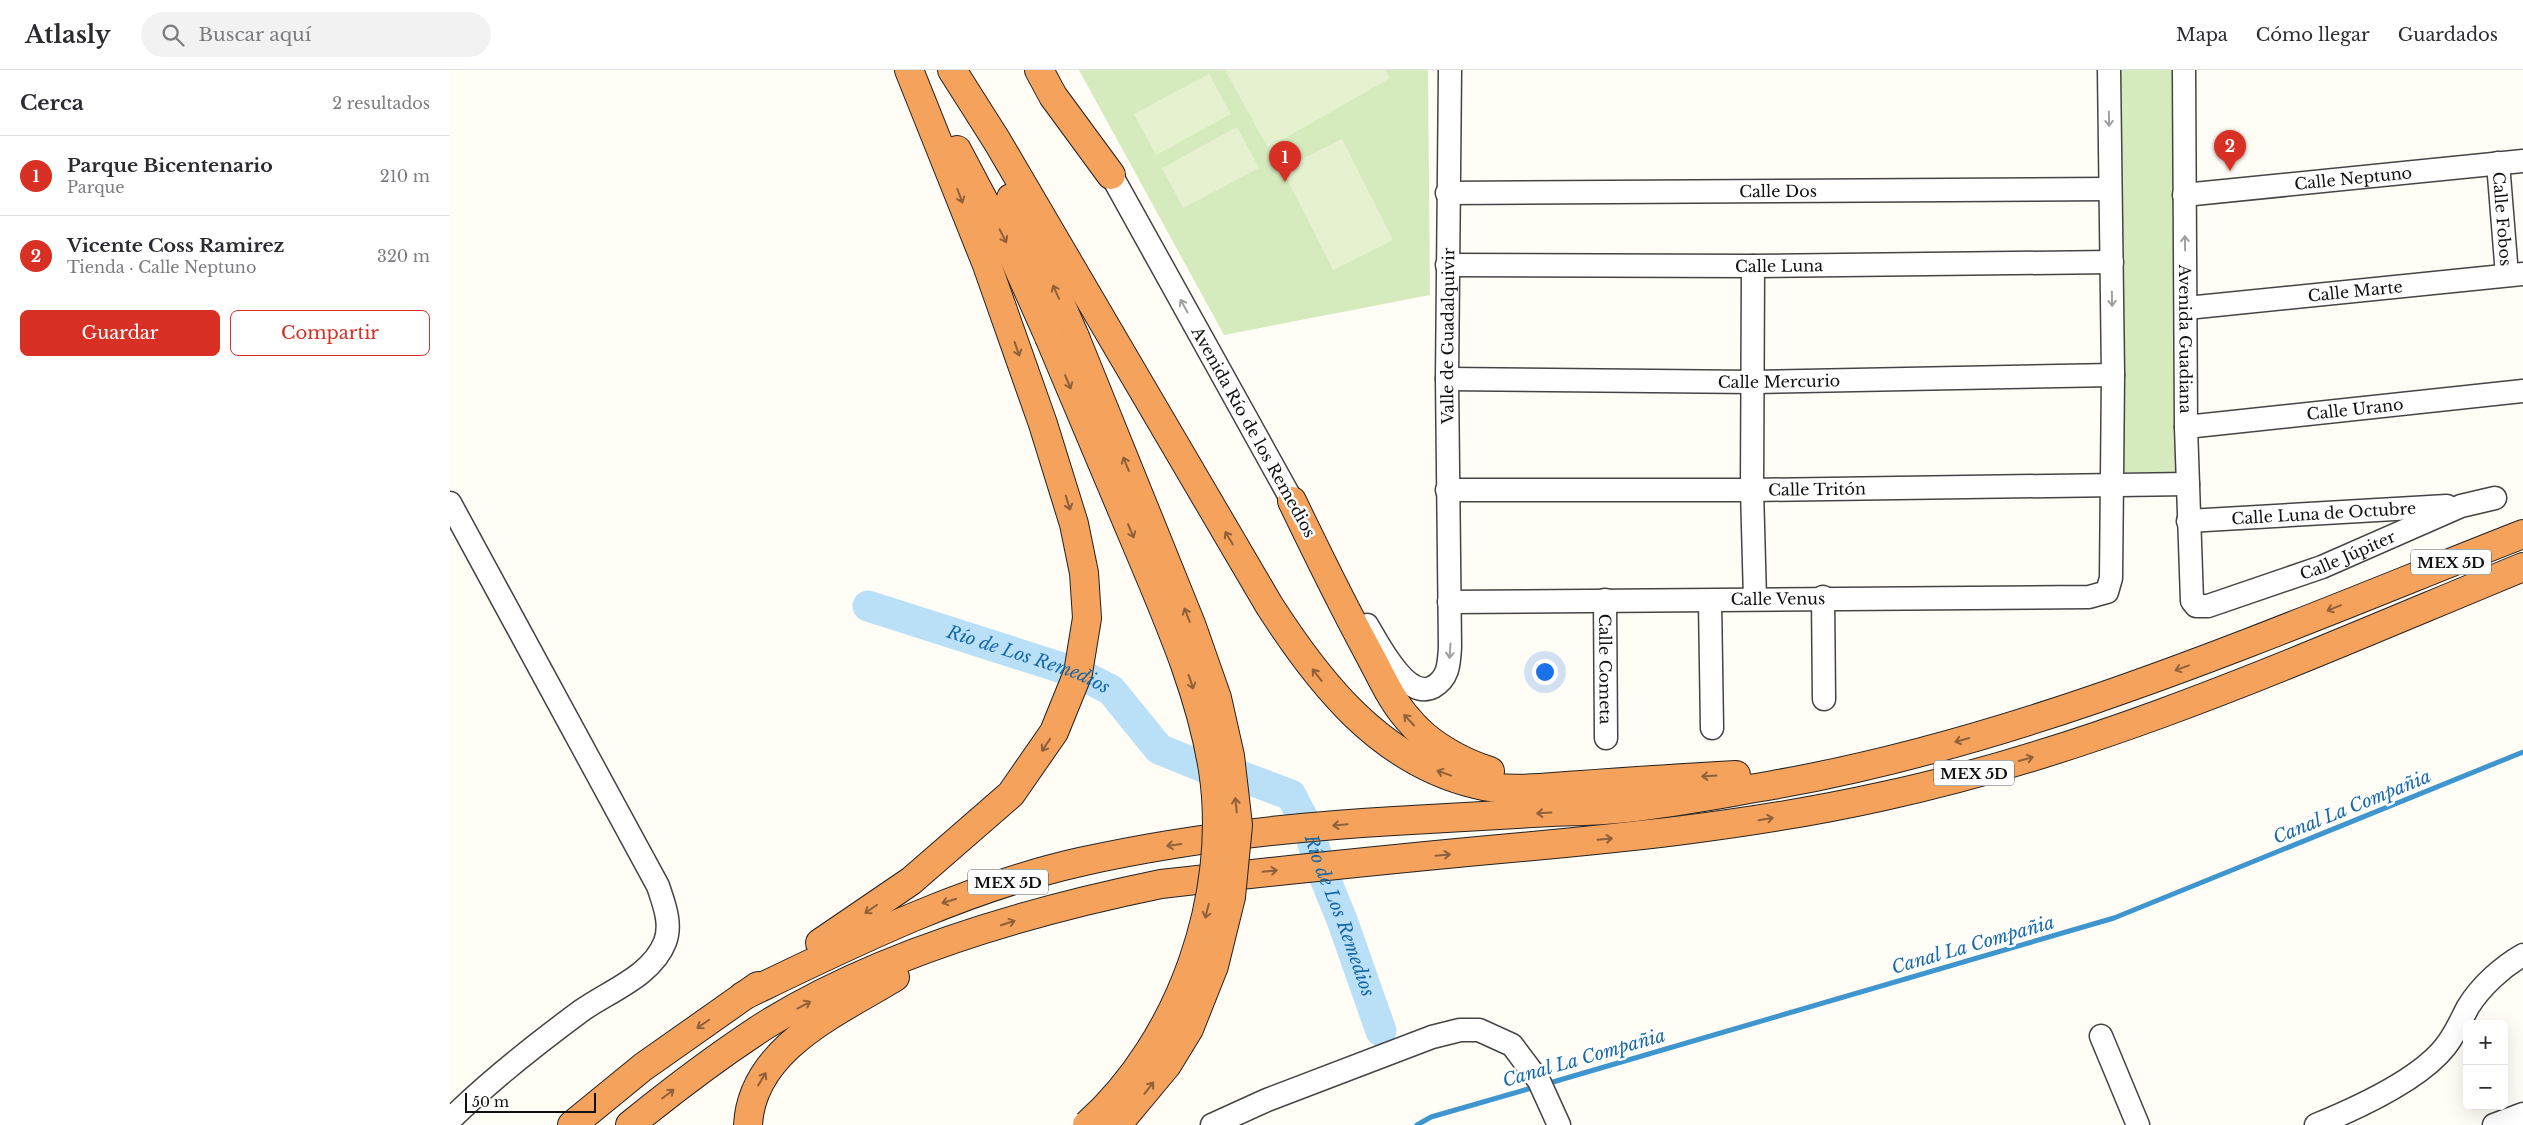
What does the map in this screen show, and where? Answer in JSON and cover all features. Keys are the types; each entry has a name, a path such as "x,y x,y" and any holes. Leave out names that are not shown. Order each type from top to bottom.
{"highway":[{"path":"743,996 911,881 1011,794 1054,732 1078,672 1087,618 1084,572 1074,524 1043,424 987,265 909,70"},
{"path":"913,70 1001,232 1062,337 1191,624 1216,698 1230,756 1238,825 1231,897 1214,966 1189,1029 1167,1065 1117,1125"},
{"path":"948,70 1040,256 1062,337 1197,700 1213,771 1216,834 1209,907 1186,984 1165,1026 1139,1067 1102,1112 1087,1125"},
{"path":"952,70 997,141 1269,605 1296,647 1326,687 1361,723 1431,769 1476,785 1544,787 1880,763"},
{"path":"1039,70 1054,96 1111,175"},
{"path":"1292,501 1346,611 1391,695 1408,720 1433,741 1465,763 1544,787"},
{"name":"MEX 5D","path":"572,1125 643,1066 743,996 937,905 1017,879 1076,863 1152,848 1292,829 1388,821 1625,808 1776,784 1880,763 2034,720 2184,667 2523,534"},
{"name":"MEX 5D","path":"630,1125 706,1067 765,1026 880,968 961,938 1089,899 1161,884 1299,868 1690,830 1819,810 1888,796 2045,753 2198,700 2523,567"},
{"path":"748,1125 751,1102 758,1087 777,1058 800,1036 961,938"}],"street":[{"name":"Avenida Río de los Remedios","path":"1054,70 1292,501 1392,666 1405,680 1419,688 1430,688 1443,681 1448,669 1450,647 1449,602"},
{"name":"Valle de Guadalquivir","path":"1449,602 1447,193 1450,70"},
{"path":"2109,70 2113,375 2111,485"},
{"name":"Avenida Guadiana","path":"2184,70 2188,520 2191,595 2196,606"},
{"name":"Calle Neptuno","path":"2184,195 2523,161"},
{"name":"Calle Fobos","path":"2498,163 2515,274"},
{"name":"Calle Dos","path":"1447,193 2110,189"},
{"name":"Calle Luna","path":"1447,265 1753,266 2112,262"},
{"path":"1753,266 1754,382 1752,490 1754,599"},
{"name":"Calle Marte","path":"2187,308 2515,274"},
{"name":"Calle Mercurio","path":"1447,379 1754,382 2113,375"},
{"name":"Calle Urano","path":"2186,427 2523,391"},
{"name":"Calle Tritón","path":"1447,490 1752,490 2188,484"},
{"name":"Calle Venus","path":"1449,602 1710,601 1823,597 2089,597 2107,592 2111,578 2111,485"},
{"name":"Calle Júpiter","path":"2196,606 2208,606 2322,567 2461,506 2495,498"},
{"path":"450,503 658,886 667,915 666,940 657,957 644,971 581,1011 483,1087 450,1120"},
{"name":"Calle Luna de Octubre","path":"2188,520 2461,506"},
{"path":"1823,597 1824,699"},
{"name":"Calle Cometa","path":"1605,600 1606,738"},
{"path":"1710,601 1712,728"},
{"path":"2316,1125 2348,1112 2420,1069 2445,1047 2470,1004 2498,972 2504,966 2523,955"},
{"path":"1212,1125 1267,1100 1432,1037 1460,1030 1479,1030 1512,1045 1539,1081 1559,1125"},
{"path":"2101,1036 2138,1125"},
{"path":"2494,1125 2523,1114"}],"green space":[{"path":"1079,70 1428,70 1430,295 1224,335"},
{"path":"1225,70 1385,70 1390,78 1268,148"},
{"path":"2120,70 2175,70 2177,472 2121,472"},
{"path":"1209,74 1231,114 1156,155 1134,114"},
{"path":"1237,127 1259,168 1183,208 1162,168"},
{"path":"1342,139 1393,240 1333,270 1282,169"}],"waterway":[{"name":"Río de Los Remedios","path":"868,606 1078,673 1111,690 1159,749 1213,771 1232,773 1291,795 1308,828 1320,866 1342,920 1381,1031"},
{"name":"Canal La Compañia","path":"1546,1084 2114,918 2523,752"},
{"name":"Canal La Compañia","path":"1417,1125 1431,1117 1535,1087"}],"place":[{"name":"Vicente Coss Ramirez","path":"2230,171"},
{"name":"Parque Bicentenario","path":"1285,182"}]}
